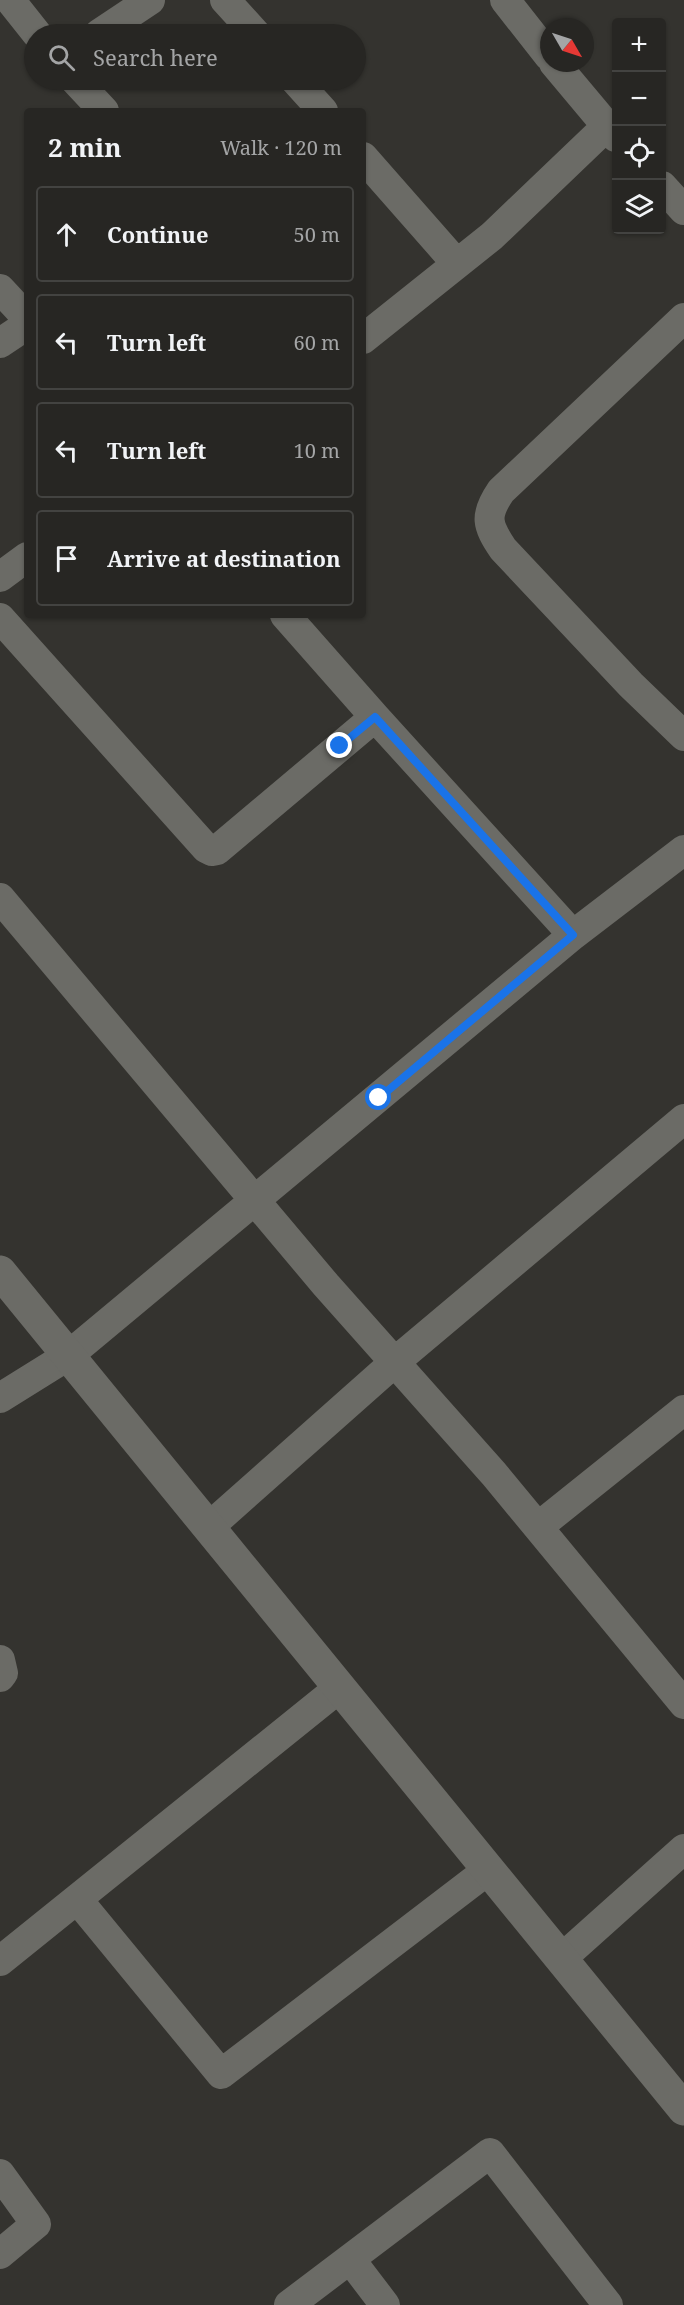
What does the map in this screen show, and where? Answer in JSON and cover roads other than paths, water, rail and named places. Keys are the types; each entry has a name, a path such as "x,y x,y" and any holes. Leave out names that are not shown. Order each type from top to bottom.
{"street":[{"path":"10,0 29,24"},
{"path":"114,24 150,0"},
{"path":"225,0 247,24"},
{"path":"505,0 540,45"},
{"path":"366,337 492,236 612,132 562,72"},
{"path":"84,90 101,108"},
{"path":"304,90 319,108"},
{"path":"366,160 457,264"},
{"path":"666,190 684,210"},
{"path":"0,289 24,315"},
{"path":"684,318 501,491 491,506 488,516 491,531 502,549 684,736"},
{"path":"0,343 24,327"},
{"path":"0,577 24,559"},
{"path":"0,618 206,848 212,851 217,850 375,717"},
{"path":"288,618 573,935"},
{"path":"0,1398 69,1355 573,935 684,850"},
{"path":"0,898 255,1202 326,1285 396,1361 538,1527 684,1704"},
{"path":"209,1527 396,1361 684,1119"},
{"path":"0,1272 684,2109"},
{"path":"538,1527 684,1410"},
{"path":"0,1660 3,1673 0,1677"},
{"path":"0,1960 339,1688"},
{"path":"561,1959 684,1849"},
{"path":"77,1899 221,2073 488,1870"},
{"path":"289,2305 490,2153 608,2305"},
{"path":"0,2174 36,2224 0,2254"},
{"path":"350,2259 385,2305"}]}
